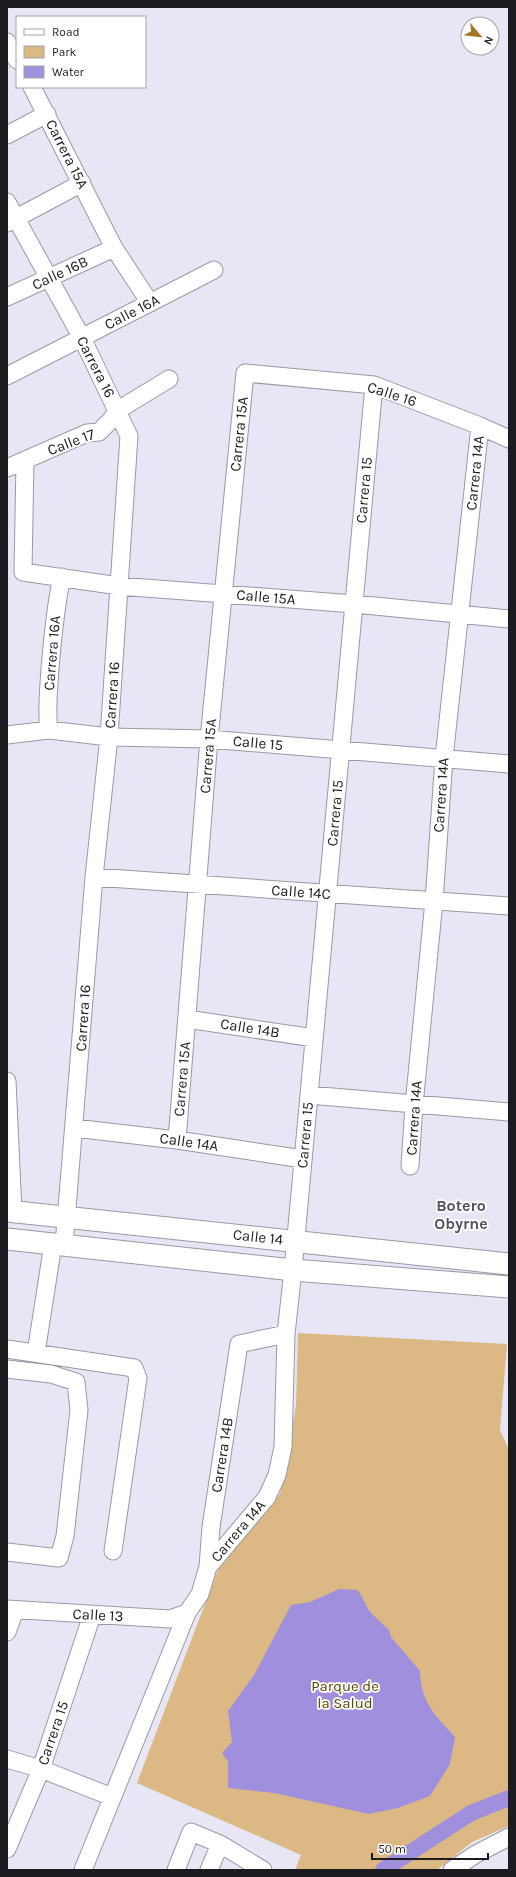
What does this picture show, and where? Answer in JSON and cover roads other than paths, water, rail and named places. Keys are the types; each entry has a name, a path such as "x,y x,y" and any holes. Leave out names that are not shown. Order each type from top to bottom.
{"main road":[{"name":"Calle 14","path":"10,1211 509,1264"},
{"name":"Calle 14","path":"7,1239 293,1270 509,1287"}],"street":[{"path":"7,42 16,58"},
{"name":"Carrera 15A","path":"33,88 114,248 150,303"},
{"path":"7,136 47,114"},
{"path":"12,220 82,183"},
{"name":"Carrera 16","path":"7,202 12,220 49,278 82,338 118,410 129,436 109,737 94,877 67,1216 58,1244 36,1353"},
{"name":"Calle 16B","path":"7,297 114,248"},
{"name":"Calle 16A","path":"7,376 214,270"},
{"name":"Carrera 15A","path":"177,1140 209,739 245,373"},
{"name":"Calle 16","path":"245,373 374,385 480,426 509,439"},
{"name":"Calle 17","path":"7,468 87,433 98,432 110,421 118,410 169,380"},
{"name":"Carrera 15","path":"295,1241 374,385"},
{"name":"Carrera 14A","path":"410,1166 414,1105 434,901 444,758 480,426"},
{"name":"Calle 15A","path":"25,461 23,572 119,586 354,604 509,619"},
{"name":"Carrera 16A","path":"49,730 47,714 52,644 56,606 62,577"},
{"name":"Calle 15","path":"7,735 49,730 109,737 209,739 509,764"},
{"name":"Calle 14C","path":"94,877 197,886 509,906"},
{"name":"Calle 14B","path":"187,1019 314,1038"},
{"path":"7,1081 10,1211"},
{"path":"309,1095 509,1112"},
{"name":"Calle 14A","path":"74,1128 177,1140 303,1159"},
{"name":"Carrera 14A","path":"83,1870 187,1613 200,1594 208,1567 267,1497 278,1475 283,1447 286,1334 295,1241"},
{"name":"Carrera 14B","path":"208,1567 211,1527 239,1344 286,1334"},
{"path":"7,1349 134,1368 138,1378 112,1551"},
{"path":"7,1369 51,1374 76,1382 79,1410 65,1536 59,1558 7,1552"},
{"path":"211,1527 234,1537"},
{"path":"7,1632 11,1609"},
{"name":"Calle 13","path":"11,1609 170,1619 187,1613"},
{"name":"Carrera 15","path":"7,1849 41,1769 92,1615"},
{"path":"7,1759 41,1769 112,1797"},
{"path":"176,1870 191,1832 220,1844 263,1870"},
{"path":"452,1870 476,1854 509,1837"},
{"path":"208,1870 220,1844"}],"water":[{"path":"339,1589 358,1590 370,1612 389,1630 391,1637 420,1671 423,1692 430,1708 455,1737 450,1764 430,1796 398,1808 369,1814 274,1793 228,1788 228,1762 222,1753 232,1742 228,1711 254,1675 291,1605 310,1602"}],"waterway":[{"path":"383,1870 471,1813 509,1798"}],"district":[{"name":"Botero Obyrne","path":"461,1214"}],"park label":[{"name":"Parque de la Salud","path":"345,1694"}]}
